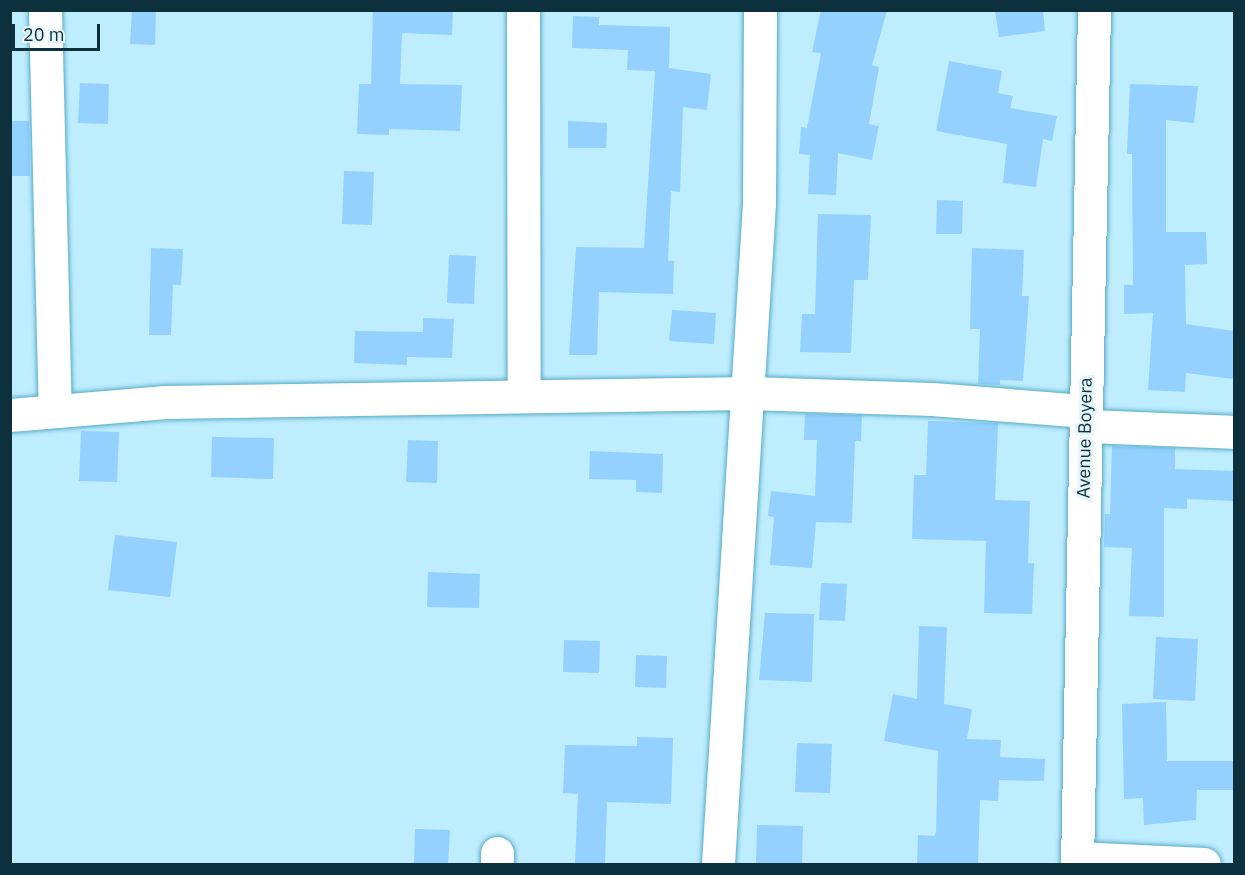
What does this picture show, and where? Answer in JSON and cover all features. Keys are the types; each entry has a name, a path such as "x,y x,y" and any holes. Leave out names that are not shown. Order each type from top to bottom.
{"street":[{"path":"45,10 55,411"},
{"path":"523,10 524,396"},
{"path":"718,864 738,507 748,393 759,203 760,10"},
{"name":"Avenue Boyera","path":"1077,861 1094,10"},
{"path":"10,415 165,402 748,393 932,399 1086,418 1234,432"},
{"path":"1077,861 1204,864"}],"building":[{"path":"132,10 156,10 155,45 130,44"},
{"path":"373,10 453,10 452,35 402,33 400,84 462,85 460,131 389,129 389,135 357,134 359,84 371,84"},
{"path":"821,10 887,10 872,65 879,67 869,124 879,126 872,160 838,153 836,195 808,194 810,155 799,154 801,127 807,128 821,53 812,52"},
{"path":"995,10 1043,10 1045,31 999,37"},
{"path":"573,16 599,17 599,25 670,27 669,68 711,74 707,110 683,107 680,192 671,191 668,261 674,261 673,294 599,292 597,355 569,355 576,247 644,248 655,71 627,70 628,50 572,48"},
{"path":"949,61 1002,71 998,93 1013,96 1010,108 1057,116 1052,141 1043,139 1036,187 1003,183 1007,144 936,131"},
{"path":"80,83 109,84 108,124 78,123"},
{"path":"1130,84 1198,86 1194,123 1166,120 1166,232 1206,232 1207,264 1185,265 1186,324 1234,331 1234,379 1186,373 1185,392 1148,390 1153,313 1124,314 1124,285 1133,285 1132,154 1127,154"},
{"path":"10,121 29,121 30,176 10,176"},
{"path":"568,121 607,123 606,148 568,148"},
{"path":"344,171 374,172 372,225 342,224"},
{"path":"937,200 963,201 962,234 936,234"},
{"path":"818,214 871,215 868,280 854,280 851,353 800,352 802,314 815,314"},
{"path":"151,248 183,249 181,285 173,285 171,335 149,335"},
{"path":"972,248 1024,250 1022,296 1029,296 1023,381 1000,380 1000,385 978,384 980,329 970,329"},
{"path":"449,255 476,256 474,304 447,303"},
{"path":"672,310 716,313 714,344 669,341"},
{"path":"423,318 454,319 452,358 407,357 407,365 354,363 355,331 423,332"},
{"path":"805,414 862,415 861,441 855,441 852,523 816,522 812,568 770,565 774,517 768,516 771,491 815,496 817,440 804,440"},
{"path":"928,421 998,423 995,500 1030,501 1028,563 1034,563 1032,614 984,613 986,541 912,539 914,475 926,475"},
{"path":"81,431 119,432 117,482 79,481"},
{"path":"212,437 274,438 273,479 211,477"},
{"path":"408,440 438,441 437,483 406,482"},
{"path":"1112,446 1175,448 1175,469 1234,471 1234,501 1187,499 1187,509 1164,508 1164,617 1129,616 1132,548 1104,547 1105,514 1110,514"},
{"path":"590,451 663,454 662,493 636,492 636,480 589,479"},
{"path":"115,535 177,542 170,597 108,590"},
{"path":"428,572 480,574 479,608 427,607"},
{"path":"821,583 847,584 845,621 819,620"},
{"path":"765,613 814,614 812,682 759,680"},
{"path":"919,626 947,627 944,704 972,709 967,739 1001,740 1000,757 1045,759 1044,781 999,780 998,801 980,800 978,864 917,864 918,835 935,836 936,831 938,751 884,741 893,694 917,699"},
{"path":"1156,637 1198,639 1195,701 1153,699"},
{"path":"564,640 600,641 599,673 563,672"},
{"path":"636,655 667,656 666,688 635,687"},
{"path":"1166,702 1167,761 1234,761 1234,790 1197,790 1196,820 1144,825 1143,798 1124,799 1122,704"},
{"path":"637,737 673,738 671,804 607,802 605,864 575,864 578,794 563,793 565,745 637,746"},
{"path":"797,743 832,744 830,793 795,792"},
{"path":"757,825 803,826 802,864 756,864"},
{"path":"415,829 450,830 448,864 414,864"}]}
